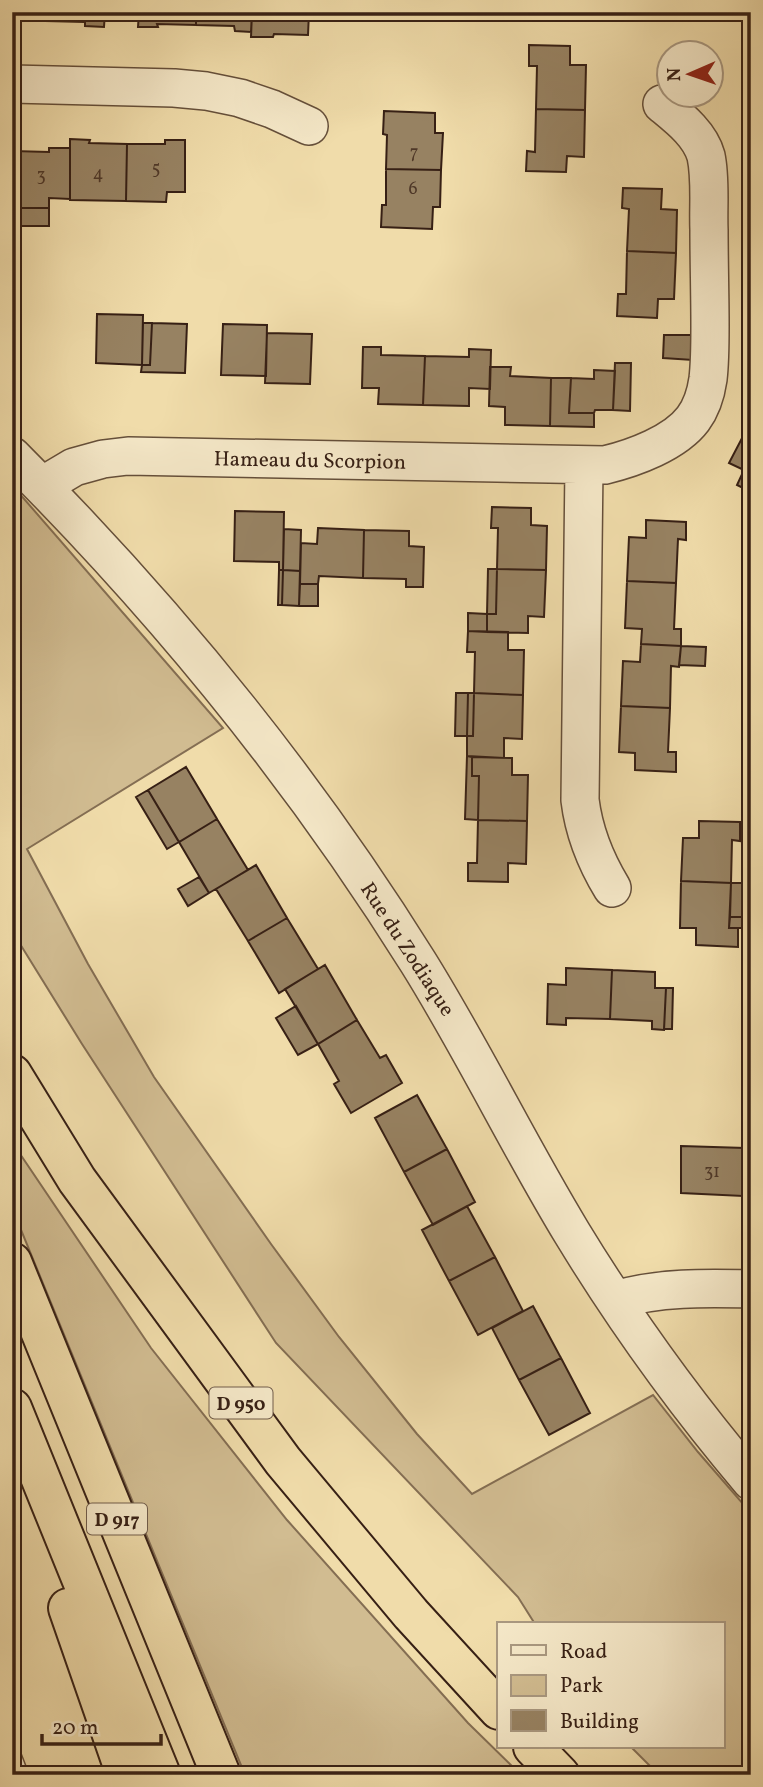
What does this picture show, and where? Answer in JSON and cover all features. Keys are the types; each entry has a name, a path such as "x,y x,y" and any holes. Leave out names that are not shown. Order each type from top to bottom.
{"highway":[{"name":"D 950","path":"12,1074 77,1180 283,1461 411,1614 497,1708"},
{"name":"D 917","path":"12,1262 221,1775"},
{"path":"12,1408 161,1775"},
{"path":"12,1447 126,1775"},
{"path":"534,1748 560,1775"}],"street":[{"path":"12,84 205,90 262,105 309,126"},
{"name":"Hameau du Scorpion","path":"42,486 74,467 128,456 606,465 651,449 678,433 693,420 703,402 708,380 708,173 705,154 694,134 667,108"},
{"name":"Rue du Zodiaque","path":"12,456 93,538 159,614 279,760 316,811 386,912 446,1007 565,1220 615,1300 687,1401 751,1481"},
{"path":"584,466 580,800 590,847 612,888"},
{"path":"615,1300 659,1290 751,1289"}],"lane":[{"path":"12,1757 19,1775"}],"green space":[{"path":"12,485 223,728 27,849 88,964 154,1077 271,1244 339,1337 417,1434 472,1494 653,1395 751,1513 751,1775 659,1775 632,1748 724,1748 724,1622 534,1622 518,1597 276,1343 12,931"},
{"path":"12,1142 151,1348 287,1520 468,1723 521,1775 245,1775 12,1208"}],"building":[{"path":"12,12 46,12 46,21 12,19"},
{"path":"46,12 105,12 104,27 85,26 85,22 46,21"},
{"path":"139,12 196,12 196,25 157,24 158,27 138,27"},
{"path":"196,12 252,12 251,32 235,31 234,26 196,25"},
{"path":"252,12 309,12 308,35 274,34 273,37 251,37"},
{"path":"529,45 570,46 570,65 586,65 585,110 536,109 537,66 529,66"},
{"path":"536,109 585,110 584,157 567,156 566,172 526,171 527,151 535,152"},
{"path":"384,111 435,113 435,133 443,133 441,170 386,169 387,135 383,134"},
{"path":"70,139 90,140 89,143 127,144 126,201 70,200"},
{"path":"165,140 185,140 185,192 167,192 166,202 126,201 127,144 165,144"},
{"path":"49,148 70,148 70,199 49,198 49,208 12,208 13,151 49,152"},
{"path":"386,169 441,170 440,207 433,207 432,229 381,227 382,205 386,205"},
{"path":"623,188 662,189 661,209 677,210 676,253 627,251 629,209 622,208"},
{"path":"12,208 49,208 49,226 12,226"},
{"path":"627,251 676,253 674,299 658,299 657,318 617,316 618,294 626,294"},
{"path":"97,314 143,315 142,365 96,363"},
{"path":"143,323 152,323 150,365 142,365"},
{"path":"152,323 187,324 185,373 141,372 142,365 150,365"},
{"path":"223,324 267,325 266,376 221,375"},
{"path":"267,333 312,334 310,384 265,383"},
{"path":"664,335 693,335 693,360 663,358"},
{"path":"363,347 381,347 381,355 425,356 423,405 378,404 379,388 362,388"},
{"path":"469,349 491,350 490,389 469,388 469,406 423,405 425,356 469,357"},
{"path":"615,363 631,363 630,411 613,410"},
{"path":"490,367 511,367 510,376 551,378 550,426 505,425 505,407 489,406"},
{"path":"594,370 615,371 613,410 569,413 571,378 594,379"},
{"path":"551,378 571,378 569,413 594,413 594,427 550,426"},
{"path":"751,421 751,492 737,485 744,470 729,463"},
{"path":"492,507 531,508 531,525 547,526 546,570 497,569 498,528 491,528"},
{"path":"235,511 284,512 283,570 279,570 279,562 234,561"},
{"path":"646,520 686,522 686,540 678,539 676,583 627,581 629,537 646,538"},
{"path":"318,528 364,530 363,578 319,576 318,584 300,584 301,543 317,544"},
{"path":"284,529 301,530 300,571 283,570"},
{"path":"364,530 409,531 409,546 424,547 423,587 406,587 406,579 363,578"},
{"path":"488,569 497,569 496,614 487,614"},
{"path":"497,569 546,570 544,617 528,616 528,633 487,632 487,614 496,614"},
{"path":"279,570 283,570 282,605 278,605"},
{"path":"283,570 300,571 299,606 282,605"},
{"path":"627,581 676,583 674,629 681,629 681,646 641,644 642,629 625,628"},
{"path":"300,584 318,584 318,606 299,606"},
{"path":"468,613 487,614 487,632 468,631"},
{"path":"468,631 508,632 508,650 524,650 523,695 474,693 475,652 467,652"},
{"path":"641,644 681,646 679,667 671,666 670,708 621,706 623,661 640,662"},
{"path":"681,646 706,647 705,666 679,665"},
{"path":"456,693 468,693 467,736 455,736"},
{"path":"468,693 474,693 473,736 467,736"},
{"path":"474,693 523,695 522,739 504,738 504,758 467,756 467,736 473,736"},
{"path":"621,706 670,708 668,752 676,752 676,772 635,770 635,753 619,752"},
{"path":"467,756 472,757 472,776 479,776 478,820 465,819"},
{"path":"472,757 512,758 512,775 528,775 527,821 478,820 479,776 472,776"},
{"path":"186,767 217,819 179,842 148,790"},
{"path":"148,790 179,842 167,849 136,797"},
{"path":"217,819 248,870 209,893 179,842"},
{"path":"478,820 527,821 526,864 508,863 508,882 468,881 468,863 477,863"},
{"path":"699,821 740,822 740,841 732,840 731,883 681,881 683,838 699,838"},
{"path":"256,865 287,918 248,941 216,889"},
{"path":"199,877 209,893 188,906 178,889"},
{"path":"681,881 731,883 729,928 738,928 738,947 696,945 696,928 680,928"},
{"path":"731,883 751,883 750,917 730,917"},
{"path":"730,917 750,917 750,928 729,928"},
{"path":"287,918 318,969 279,993 248,941"},
{"path":"325,965 357,1020 318,1044 285,989"},
{"path":"566,968 612,970 610,1019 566,1018 566,1025 547,1024 548,984 566,985"},
{"path":"612,970 655,972 655,988 666,988 664,1030 652,1029 652,1021 610,1019"},
{"path":"666,988 673,988 672,1029 664,1029"},
{"path":"296,1006 318,1044 298,1055 276,1018"},
{"path":"357,1020 380,1058 386,1055 402,1083 351,1113 334,1084 339,1081 318,1044"},
{"path":"417,1095 447,1149 404,1172 375,1118"},
{"path":"681,1146 745,1148 743,1196 681,1193"},
{"path":"745,1148 751,1148 751,1196 743,1196"},
{"path":"447,1149 475,1202 433,1225 404,1172"},
{"path":"467,1206 495,1257 449,1281 422,1230"},
{"path":"495,1257 523,1311 478,1335 449,1281"},
{"path":"533,1306 561,1358 519,1380 492,1328"},
{"path":"561,1358 590,1413 549,1435 519,1380"}]}
